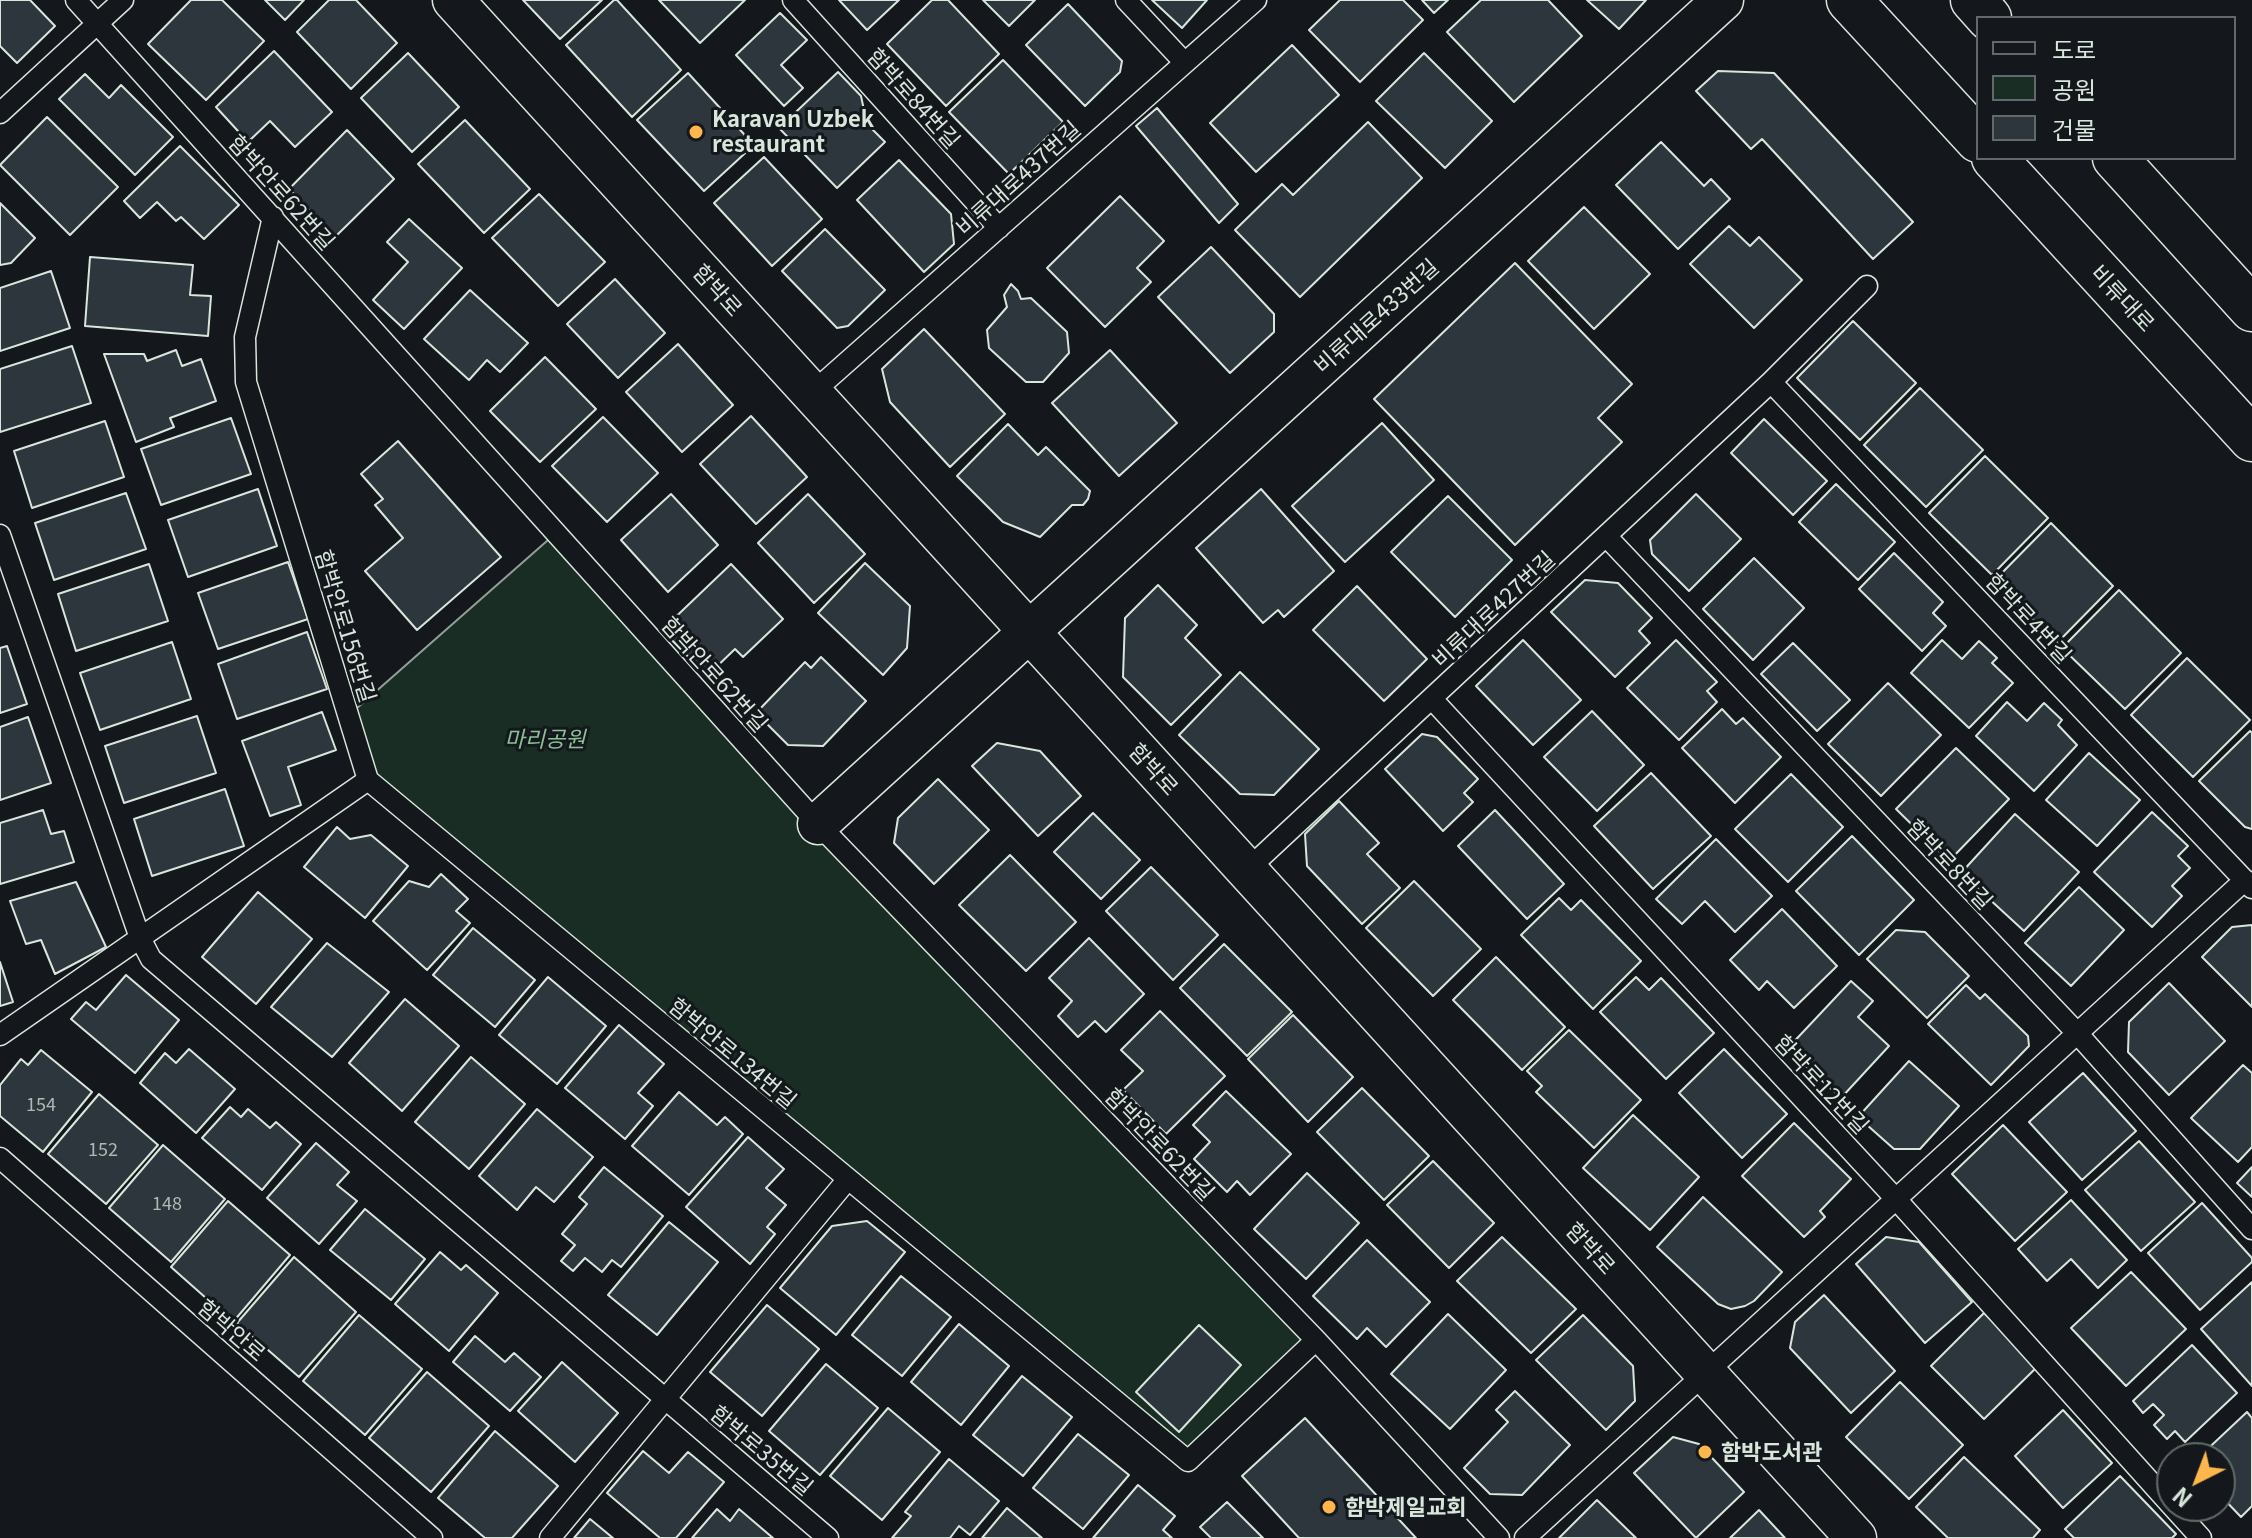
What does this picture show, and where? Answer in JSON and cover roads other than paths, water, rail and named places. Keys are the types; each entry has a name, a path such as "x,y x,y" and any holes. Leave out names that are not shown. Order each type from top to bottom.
{"main road":[{"path":"1849,0 1976,138"},
{"path":"1973,0 1987,16"},
{"name":"비류대로","path":"1996,160 2252,439"},
{"path":"2117,160 2252,309"}],"street":[{"name":"함박로","path":"453,0 1856,1538"},
{"name":"비류대로433번길","path":"818,824 1723,0"}],"lane":[{"name":"함박안로62번길","path":"76,0 818,824 1316,1340 1499,1538"},
{"path":"0,113 123,0"},
{"name":"함박로84번길","path":"793,0 999,228"},
{"path":"1126,0 1184,62"},
{"name":"비류대로437번길","path":"812,393 1256,0"},
{"name":"함박안로156번길","path":"273,217 245,337 246,382 368,780"},
{"name":"비류대로427번길","path":"1247,870 1607,537 1867,286"},
{"name":"함박로4번길","path":"1771,382 2248,884"},
{"path":"0,535 140,938 151,959 666,1399"},
{"name":"함박로8번길","path":"1607,537 2077,1033 2252,1229"},
{"name":"함박로12번길","path":"1432,699 1895,1198 2156,1488"},
{"path":"0,1035 368,780"},
{"name":"함박안로134번길","path":"368,780 848,1179"},
{"path":"1525,1538 2077,1033 2248,884"},
{"name":"함박안로","path":"0,1158 432,1538"},
{"path":"550,1538 848,1179 1188,1461 1316,1340"},
{"name":"함박로35번길","path":"666,1399 828,1538"},
{"name":"함박로12번길","path":"2186,1522 2201,1538"}],"place":[{"name":"Karavan Uzbek restaurant","path":"696,132"},
{"name":"함박도서관","path":"1705,1452"},
{"name":"함박제일교회","path":"1329,1507"}],"park label":[{"name":"마리공원","path":"545,739"}]}
